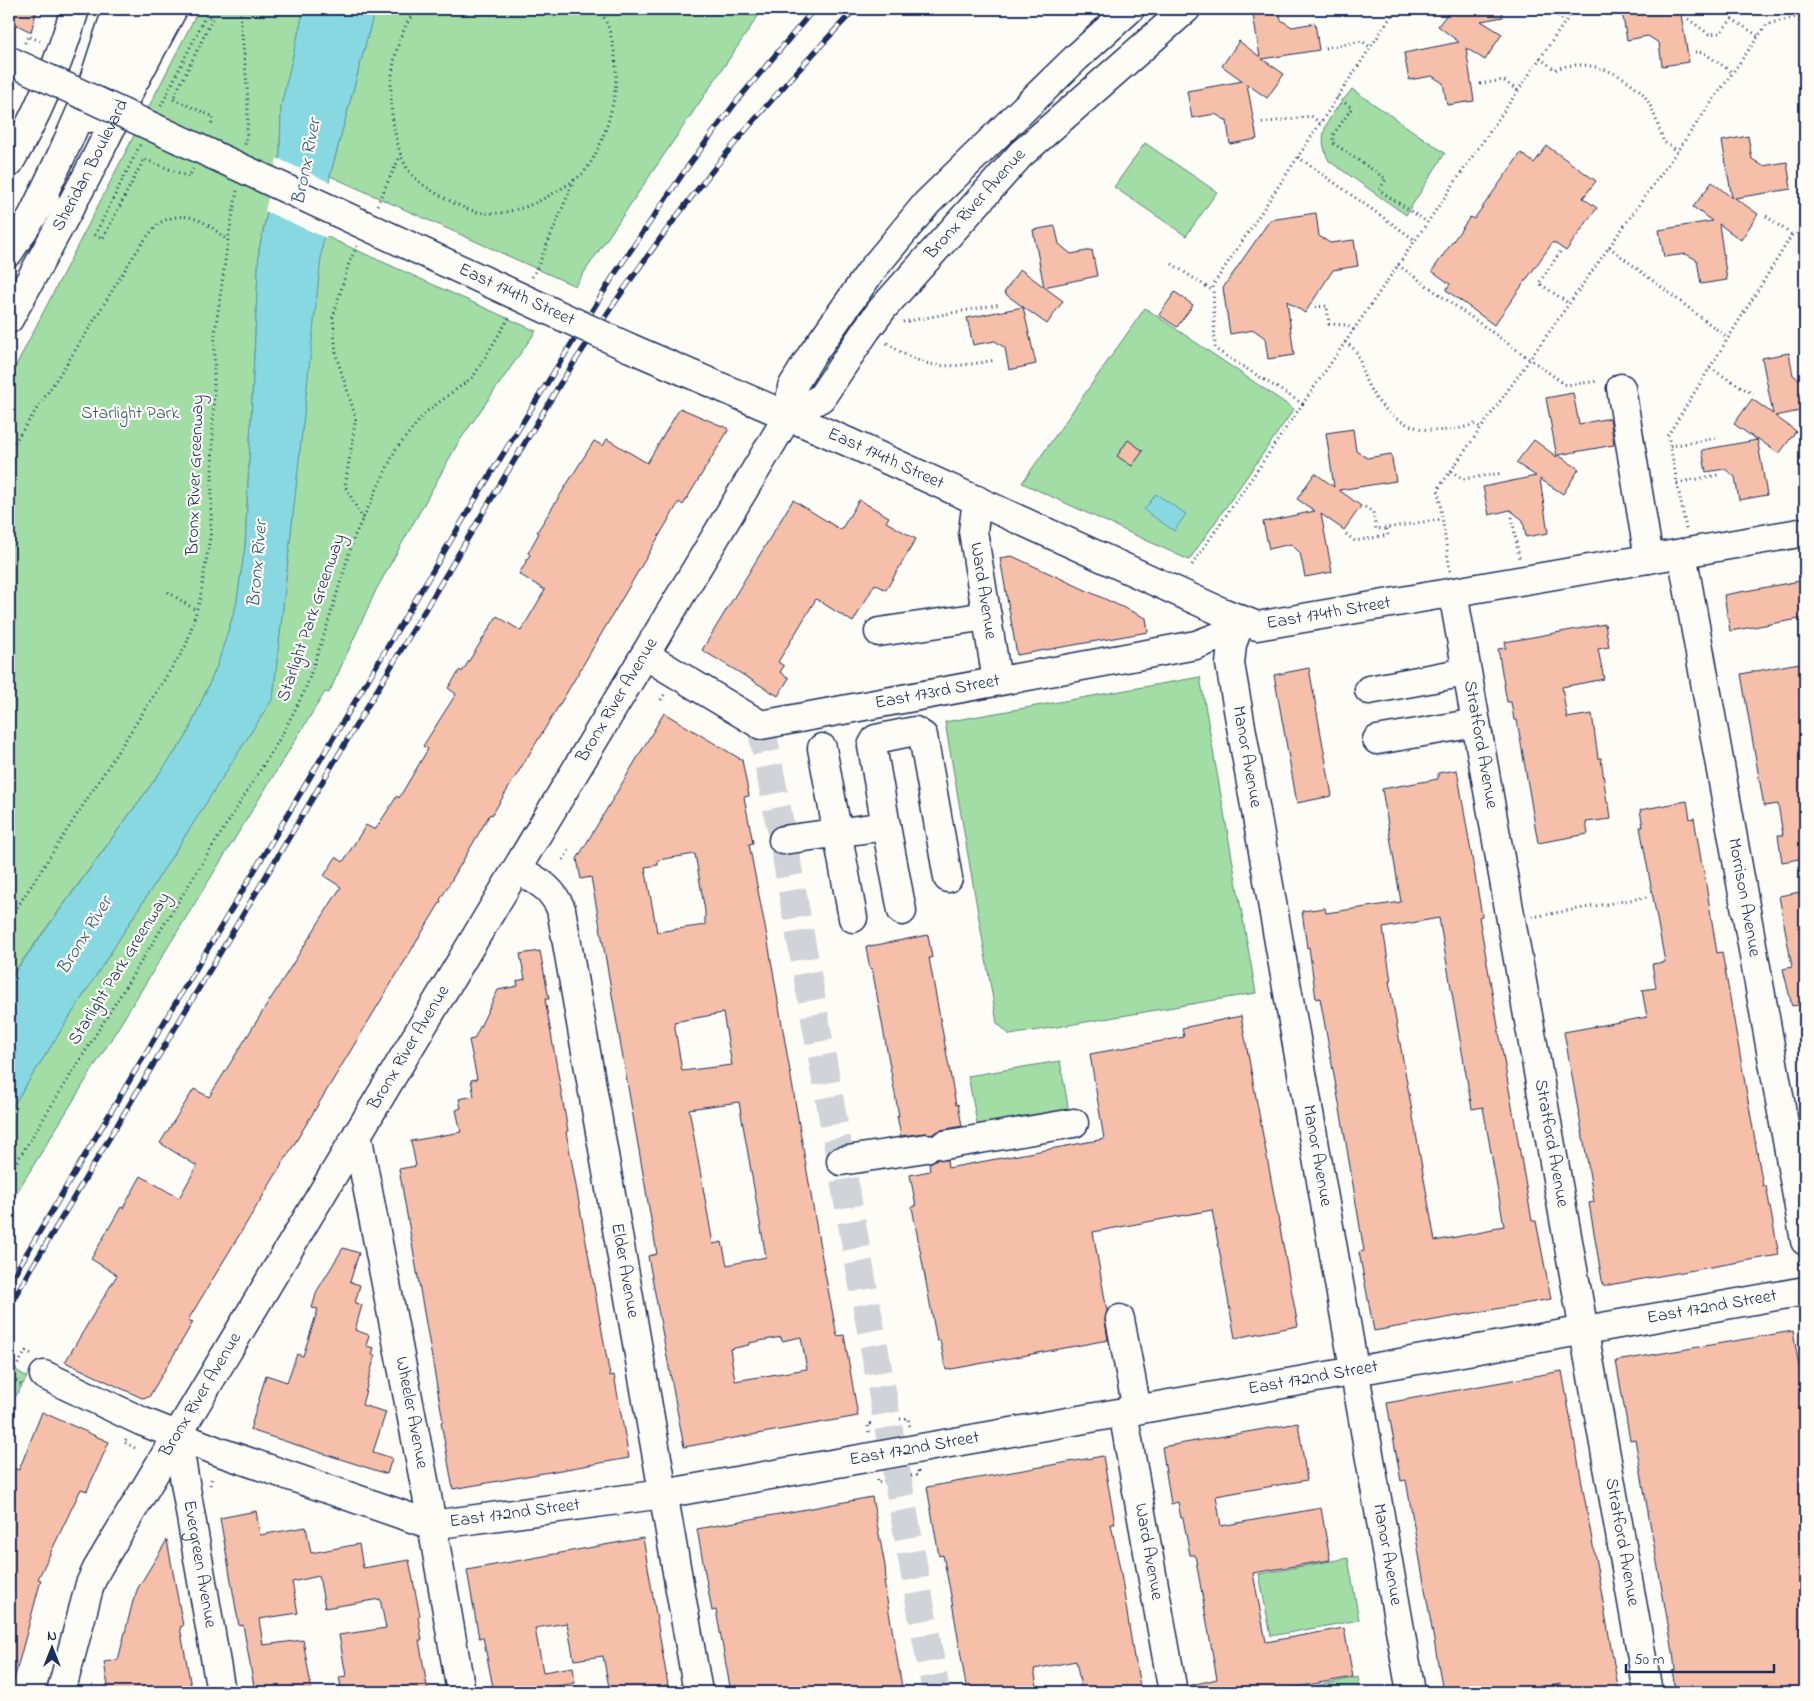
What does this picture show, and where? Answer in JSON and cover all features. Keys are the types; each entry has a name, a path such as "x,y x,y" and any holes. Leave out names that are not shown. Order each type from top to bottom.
{"main road":[{"path":"9,164 48,86 75,9"},
{"path":"32,217 89,93 117,9"},
{"name":"Sheridan Boulevard","path":"9,252 79,141 145,9"},
{"name":"Sheridan Boulevard","path":"9,319 87,176 168,9"},
{"path":"136,78 172,9"},
{"name":"Bronx River Avenue","path":"61,1692 94,1573 788,416 792,387 811,356 871,271 927,203 1076,58 1130,9"},
{"name":"Bronx River Avenue","path":"788,416 821,398 883,308 1021,154 1186,9"},
{"name":"East 174th Street","path":"9,61 628,347 977,500 1253,626 1262,626 1805,532"},
{"path":"1621,388 1649,559"},
{"name":"Ward Avenue","path":"977,500 973,532 997,682"},
{"name":"Morrison Avenue","path":"1686,553 1805,1241"},
{"name":"Stratford Avenue","path":"1452,593 1648,1692"},
{"path":"879,632 987,616"},
{"name":"East 173rd Street","path":"645,655 761,725 1196,645 1220,636 1241,621"},
{"name":"Manor Avenue","path":"1241,621 1232,644 1230,664 1410,1692"},
{"path":"1369,690 1466,672"},
{"path":"1377,740 1476,723"},
{"path":"902,911 872,746 876,739 915,731 923,736 948,878"},
{"path":"822,748 853,918"},
{"path":"783,840 886,826"},
{"name":"Elder Avenue","path":"517,869 545,885 556,896 561,909 698,1692"},
{"path":"841,1161 1074,1123"},
{"name":"Wheeler Avenue","path":"358,1134 432,1525 461,1692"},
{"name":"East 172nd Street","path":"33,1380 217,1452 432,1525 663,1494 1805,1291"},
{"name":"Ward Avenue","path":"1120,1319 1130,1411 1172,1692"},
{"name":"Evergreen Avenue","path":"177,1436 221,1692"}],"path":[{"path":"240,9 248,131 245,148"},
{"path":"416,9 403,34 394,59 391,99 395,139 408,171 433,192 459,206 489,215 507,213 541,202 583,173 603,139 612,103 616,71 610,31 599,9"},
{"path":"1302,404 1215,349 1213,285 1396,9"},
{"path":"1192,565 1574,9"},
{"path":"1597,9 1599,11 1609,9"},
{"path":"1545,10 1552,10 1565,22"},
{"path":"159,110 206,15 214,18 173,99 214,117 210,127"},
{"path":"1452,593 1438,488 1767,24 1805,15"},
{"path":"1688,18 1709,34 1720,33 1732,19 1758,36"},
{"path":"28,36 46,44"},
{"path":"1325,48 1362,42 1370,47"},
{"path":"1695,52 1704,53 1732,72"},
{"path":"1540,58 1555,70 1562,66 1584,65 1622,77 1644,96 1654,113 1664,142 1678,150"},
{"path":"1480,84 1502,80 1518,91"},
{"path":"9,95 19,100"},
{"path":"1337,98 1352,108 1333,135 1333,143 1386,179 1379,190 1427,222"},
{"path":"1262,123 1311,116 1320,123"},
{"path":"144,139 95,235 102,238 144,159 189,177 194,167"},
{"path":"373,212 401,154"},
{"path":"1298,157 1416,240"},
{"path":"528,284 538,266 575,178"},
{"name":"Bronx River Greenway","path":"9,920 186,646 197,611 211,532 215,333 228,240 239,182"},
{"path":"1766,216 1792,235 1805,233"},
{"path":"9,451 104,305 130,261 162,222 177,217 196,217 212,226 228,240"},
{"path":"1686,553 1677,483 1668,436 1792,235"},
{"path":"361,238 349,263 333,317 336,355 356,418 345,486 363,519"},
{"path":"1608,248 1728,338"},
{"path":"1560,252 1539,283 1568,303"},
{"path":"1172,264 1213,291"},
{"path":"1398,266 1566,385 1620,378 1621,388"},
{"path":"903,322 1000,304"},
{"path":"1316,307 1327,306 1329,324 1346,325 1354,330"},
{"name":"Starlight Park Greenway","path":"9,1174 282,735 305,690 328,624 354,537 396,449 426,412 473,377 514,310"},
{"path":"1345,342 1356,351 1370,389 1384,408 1395,417 1410,426 1424,430 1453,431 1475,424 1481,428"},
{"path":"887,343 904,355 928,364 962,366 996,360"},
{"path":"1710,368 1753,394"},
{"path":"1670,446 1717,438"},
{"path":"1450,471 1462,479 1503,473"},
{"path":"1677,483 1718,475"},
{"path":"1366,507 1374,512 1376,529 1442,519"},
{"path":"1512,517 1522,581"},
{"path":"1346,534 1354,541 1388,535 1386,528"},
{"path":"168,592 197,611"},
{"path":"661,700 666,692"},
{"path":"563,860 570,849"},
{"path":"1511,921 1647,897"},
{"path":"10,1376 16,1381 33,1380"},
{"path":"9,1394 16,1381"},
{"path":"900,1419 908,1418 910,1428"},
{"path":"869,1432 868,1424 874,1423"},
{"path":"124,1442 135,1448"},
{"path":"911,1476 918,1475"},
{"path":"877,1483 884,1481"}],"green space":[{"name":"Starlight Park","path":"199,9 304,9 281,106 280,154 259,250 245,547 236,606 217,666 186,737 9,979 9,379"},
{"path":"375,9 763,9 575,286 330,176"},
{"path":"1352,89 1445,153 1406,215 1329,161 1323,140 1324,131 1332,115"},
{"path":"1145,143 1217,192 1186,236 1114,187"},
{"path":"323,235 536,331 458,443 376,590 329,693 325,692 9,1205 9,1112 273,698"},
{"path":"1145,308 1294,409 1189,560 1022,483"},
{"path":"1200,677 1256,993 1010,1035 997,1023 945,722"},
{"path":"1060,1061 1069,1112 978,1128 968,1076"},
{"path":"13,1368 27,1377 9,1408 9,1375"},
{"path":"1348,1558 1359,1620 1271,1636 1259,1574"},
{"path":"1358,1677 1361,1692 1317,1692 1316,1686"}],"water":[{"name":"Bronx River","path":"304,9 375,9 330,176 273,698 9,1112 9,980 186,737 217,666 236,606 245,547 259,250 280,154 281,106"},
{"path":"1156,494 1186,514 1174,531 1144,510"}],"pier":[{"path":"277,158 331,183 326,238 265,211"}],"building":[{"path":"9,9 37,9 31,32 9,21"},
{"path":"1252,9 1279,9 1281,20 1292,27 1315,23 1319,50 1262,59 1284,74 1267,98 1247,84 1257,139 1230,144 1227,121 1215,114 1192,118 1187,91 1243,81 1222,66 1239,41 1260,57"},
{"path":"1451,9 1502,9 1503,17 1481,21 1502,34 1485,60 1466,48 1474,101 1447,105 1443,83 1432,76 1409,80 1404,53 1459,42 1438,26"},
{"path":"1642,9 1680,9 1689,62 1662,66 1659,43 1648,36 1627,40 1622,12"},
{"path":"1748,136 1752,159 1763,166 1787,162 1791,189 1735,198 1758,214 1741,240 1719,224 1727,280 1701,284 1697,260 1686,254 1664,257 1659,230 1712,221 1693,207 1712,182 1732,198 1722,141"},
{"path":"1547,146 1596,181 1583,198 1597,208 1566,251 1553,242 1494,325 1446,290 1450,284 1432,271 1470,217 1474,219 1521,153 1534,163"},
{"path":"1316,213 1319,236 1330,243 1354,240 1358,266 1333,270 1305,313 1287,301 1294,355 1268,359 1265,338 1254,330 1230,334 1223,288 1270,220"},
{"path":"1055,226 1059,244 1071,254 1092,250 1097,276 1044,287 1033,230"},
{"path":"1020,269 1063,301 1047,324 1004,293"},
{"path":"1175,292 1193,305 1177,327 1159,315"},
{"path":"1023,307 1036,364 1009,370 1005,348 995,341 973,345 967,318"},
{"path":"1789,353 1793,375 1805,384 1805,410 1775,416 1796,431 1779,454 1757,438 1767,495 1739,500 1735,477 1725,469 1706,472 1702,450 1757,440 1734,424 1752,399 1773,414 1762,358"},
{"path":"1573,393 1579,424 1610,418 1614,445 1558,455 1579,469 1563,494 1540,479 1548,533 1526,537 1523,520 1510,510 1489,515 1483,487 1536,476 1516,463 1534,440 1557,457 1546,398"},
{"path":"680,408 729,429 683,505 679,502 563,699 492,815 490,814 441,901 188,1320 193,1322 149,1397 142,1398 65,1362 117,1275 91,1259 141,1176 179,1198 197,1166 160,1143 194,1089 209,1097 341,887 324,876 336,857 343,862 366,825 375,830 397,796 399,798 428,749 423,746 456,694 448,688 460,670 462,672 497,616 521,631 545,590 519,574 530,555 528,553 539,533 537,532 594,441 603,446 607,439 647,463"},
{"path":"1353,429 1356,451 1367,458 1391,454 1396,481 1339,490 1361,506 1344,530 1321,514 1332,572 1305,577 1300,553 1291,544 1269,549 1263,522 1315,511 1297,499 1315,473 1334,487 1326,433"},
{"path":"1128,440 1143,451 1132,466 1117,456"},
{"path":"793,500 841,530 859,500 889,517 886,522 916,539 886,590 875,584 853,622 816,599 778,662 784,666 780,672 789,678 778,696 702,650"},
{"path":"1012,556 1146,618 1148,632 1017,655 1000,558"},
{"path":"1805,580 1805,618 1730,631 1724,595"},
{"path":"1605,624 1609,647 1598,649 1604,679 1562,687 1567,718 1592,714 1598,758 1601,758 1611,819 1586,822 1588,834 1538,843 1517,720 1514,720 1511,702 1507,702 1498,649 1506,648 1505,642"},
{"path":"1799,663 1805,696 1805,858 1782,862 1778,835 1783,835 1778,804 1764,806 1741,674"},
{"path":"1309,668 1332,796 1297,803 1274,675"},
{"path":"664,713 742,760 749,796 744,797 753,843 749,844 768,942 819,1242 837,1336 844,1335 858,1416 684,1447 648,1256 657,1254 591,877 581,879 577,859","holes":["695,854 705,911 705,925 657,932 645,867 658,865 658,860","723,1013 732,1065 682,1071 674,1022","739,1102 766,1257 727,1265 722,1242 713,1244 689,1109","781,1337 782,1341 801,1337 807,1369 735,1381 730,1349 749,1345 749,1343"]},
{"path":"1457,770 1482,916 1479,917 1532,1221 1536,1221 1551,1299 1374,1331 1359,1252 1364,1251 1344,1131 1320,998 1316,999 1302,911 1325,908 1326,913 1401,902 1382,789 1438,779 1438,773","holes":["1439,918 1472,1109 1483,1107 1504,1226 1493,1228 1493,1230 1435,1241 1389,981 1391,981 1383,928"]},
{"path":"1687,801 1690,819 1694,818 1717,953 1722,952 1763,1186 1766,1186 1779,1255 1603,1286 1589,1203 1594,1202 1564,1032 1647,1017 1642,990 1656,988 1652,964 1665,962 1640,827 1643,827 1640,810"},
{"path":"1805,891 1805,1004 1792,1006 1783,969 1792,967 1779,896"},
{"path":"928,935 932,958 929,958 956,1105 958,1104 962,1126 941,1130 933,1134 924,1133 901,1136 872,968 870,969 866,947"},
{"path":"540,951 549,999 545,999 568,1131 566,1132 610,1376 614,1375 629,1458 453,1489 399,1169 416,1166 411,1141 461,1132 456,1110 461,1108 459,1099 474,1096 471,1080 477,1079 469,1040 474,1039 498,990 518,986 517,981 525,979 520,954"},
{"path":"1241,1016 1298,1326 1235,1338 1212,1210 1093,1232 1107,1311 1105,1321 1108,1340 946,1370 940,1340 937,1341 912,1207 916,1206 910,1175 930,1171 929,1163 937,1159 947,1160 948,1168 1104,1139 1090,1054 1184,1037 1182,1028"},
{"path":"343,1248 359,1253 350,1282 360,1285 355,1303 362,1305 355,1330 369,1335 366,1346 374,1348 372,1355 375,1355 362,1405 386,1412 373,1452 392,1458 387,1474 250,1430 266,1375 287,1382 297,1354 303,1356 318,1309 312,1308 317,1291"},
{"path":"1793,1331 1805,1403 1805,1410 1802,1410 1805,1430 1805,1692 1676,1692 1672,1671 1675,1670 1673,1652 1635,1439 1630,1440 1616,1361"},
{"path":"1562,1371 1619,1692 1563,1692 1561,1684 1510,1692 1443,1692 1406,1480 1401,1481 1387,1403"},
{"path":"42,1412 109,1442 87,1491 81,1489 38,1579 41,1580 14,1680 9,1679 9,1478 13,1468 19,1470"},
{"path":"1298,1423 1307,1480 1216,1496 1221,1526 1321,1508 1330,1560 1253,1573 1266,1642 1344,1628 1353,1677 1268,1692 1188,1692 1188,1686 1217,1679 1195,1555 1190,1555 1178,1502 1171,1504 1162,1447"},
{"path":"1103,1456 1115,1524 1111,1524 1141,1692 1082,1692 1076,1661 1034,1669 1038,1692 967,1692 950,1590 943,1555 939,1556 927,1487"},
{"path":"872,1497 885,1566 886,1581 884,1581 902,1687 870,1692 731,1692 716,1610 712,1611 697,1529"},
{"path":"256,1511 260,1535 306,1527 311,1553 359,1544 363,1568 409,1560 420,1616 418,1617 422,1640 419,1640 428,1692 342,1692 339,1677 346,1676 339,1635 386,1628 380,1599 325,1608 319,1576 292,1582 298,1613 259,1619 263,1645 303,1640 312,1692 255,1692 243,1625 239,1626 220,1518"},
{"path":"643,1538 668,1685 628,1692 610,1692 603,1656 574,1660 567,1623 535,1628 543,1672 573,1667 575,1683 523,1692 494,1692 483,1637 479,1638 467,1570"},
{"path":"167,1540 183,1626 180,1627 192,1692 109,1692 104,1662 118,1660 138,1588"}],"tunnel":[{"path":"761,725 936,1692"}],"railway":[{"path":"9,1283 482,488 616,272 686,169 736,102 814,9"},
{"path":"9,1306 560,384 630,280 705,180 778,93 855,9"}]}
